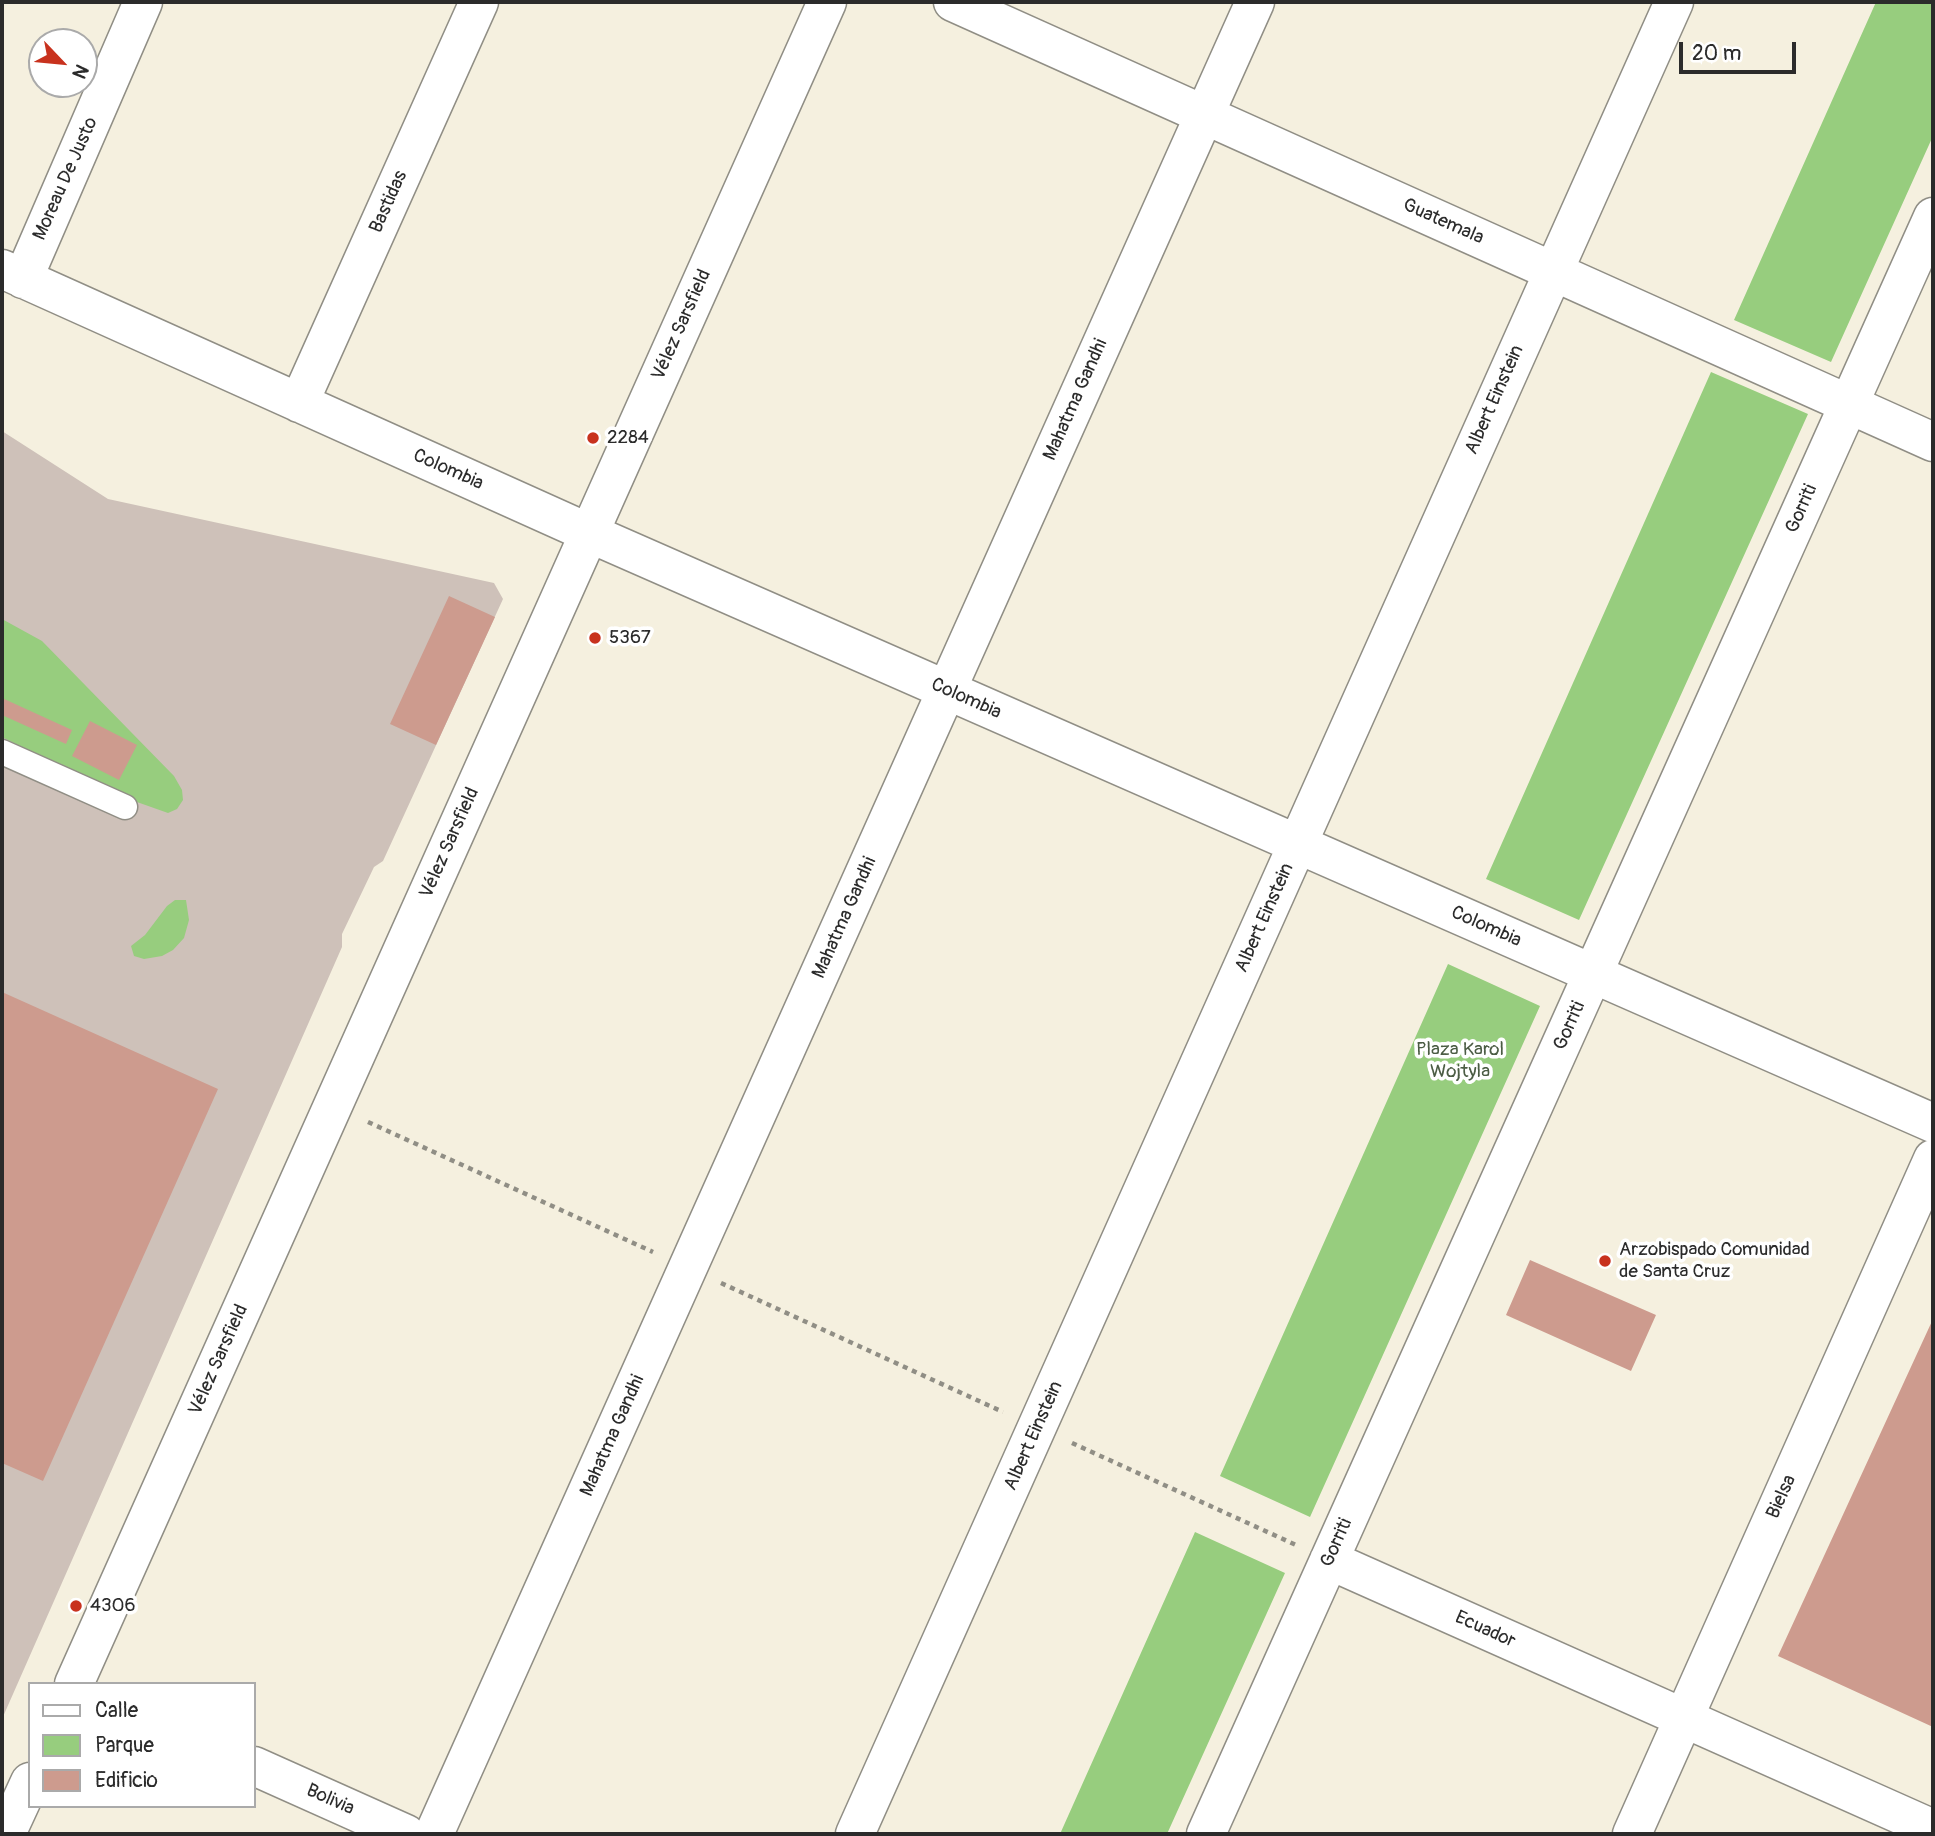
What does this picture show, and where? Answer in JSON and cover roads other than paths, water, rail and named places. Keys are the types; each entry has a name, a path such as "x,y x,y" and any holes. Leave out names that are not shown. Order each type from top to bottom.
{"street":[{"name":"Moreau De Justo","path":"12,274 144,2"},
{"name":"Bastidas","path":"299,403 479,2"},
{"name":"Vélez Sarsfield","path":"75,1682 827,2"},
{"name":"Guatemala","path":"953,2 1933,442"},
{"name":"Mahatma Gandhi","path":"435,1834 1255,2"},
{"name":"Albert Einstein","path":"855,1834 1674,2"},
{"name":"Gorriti","path":"1206,1834 1933,217"},
{"name":"Colombia","path":"12,274 589,533 1933,1123"},
{"name":"Bielsa","path":"1632,1834 1933,1159"},
{"name":"Ecuador","path":"1329,1560 1933,1829"},
{"name":"Bolivia","path":"256,1767 406,1834"},
{"path":"6,1834 28,1786"}],"lane":[{"path":"2,752 125,807"}],"place":[{"name":"2284","path":"593,438"},
{"name":"5367","path":"595,638"},
{"name":"Arzobispado Comunidad de Santa Cruz","path":"1605,1261"},
{"name":"4306","path":"76,1606"}],"park label":[{"name":"Plaza Karol Wojtyla","path":"1460,1061"}]}
